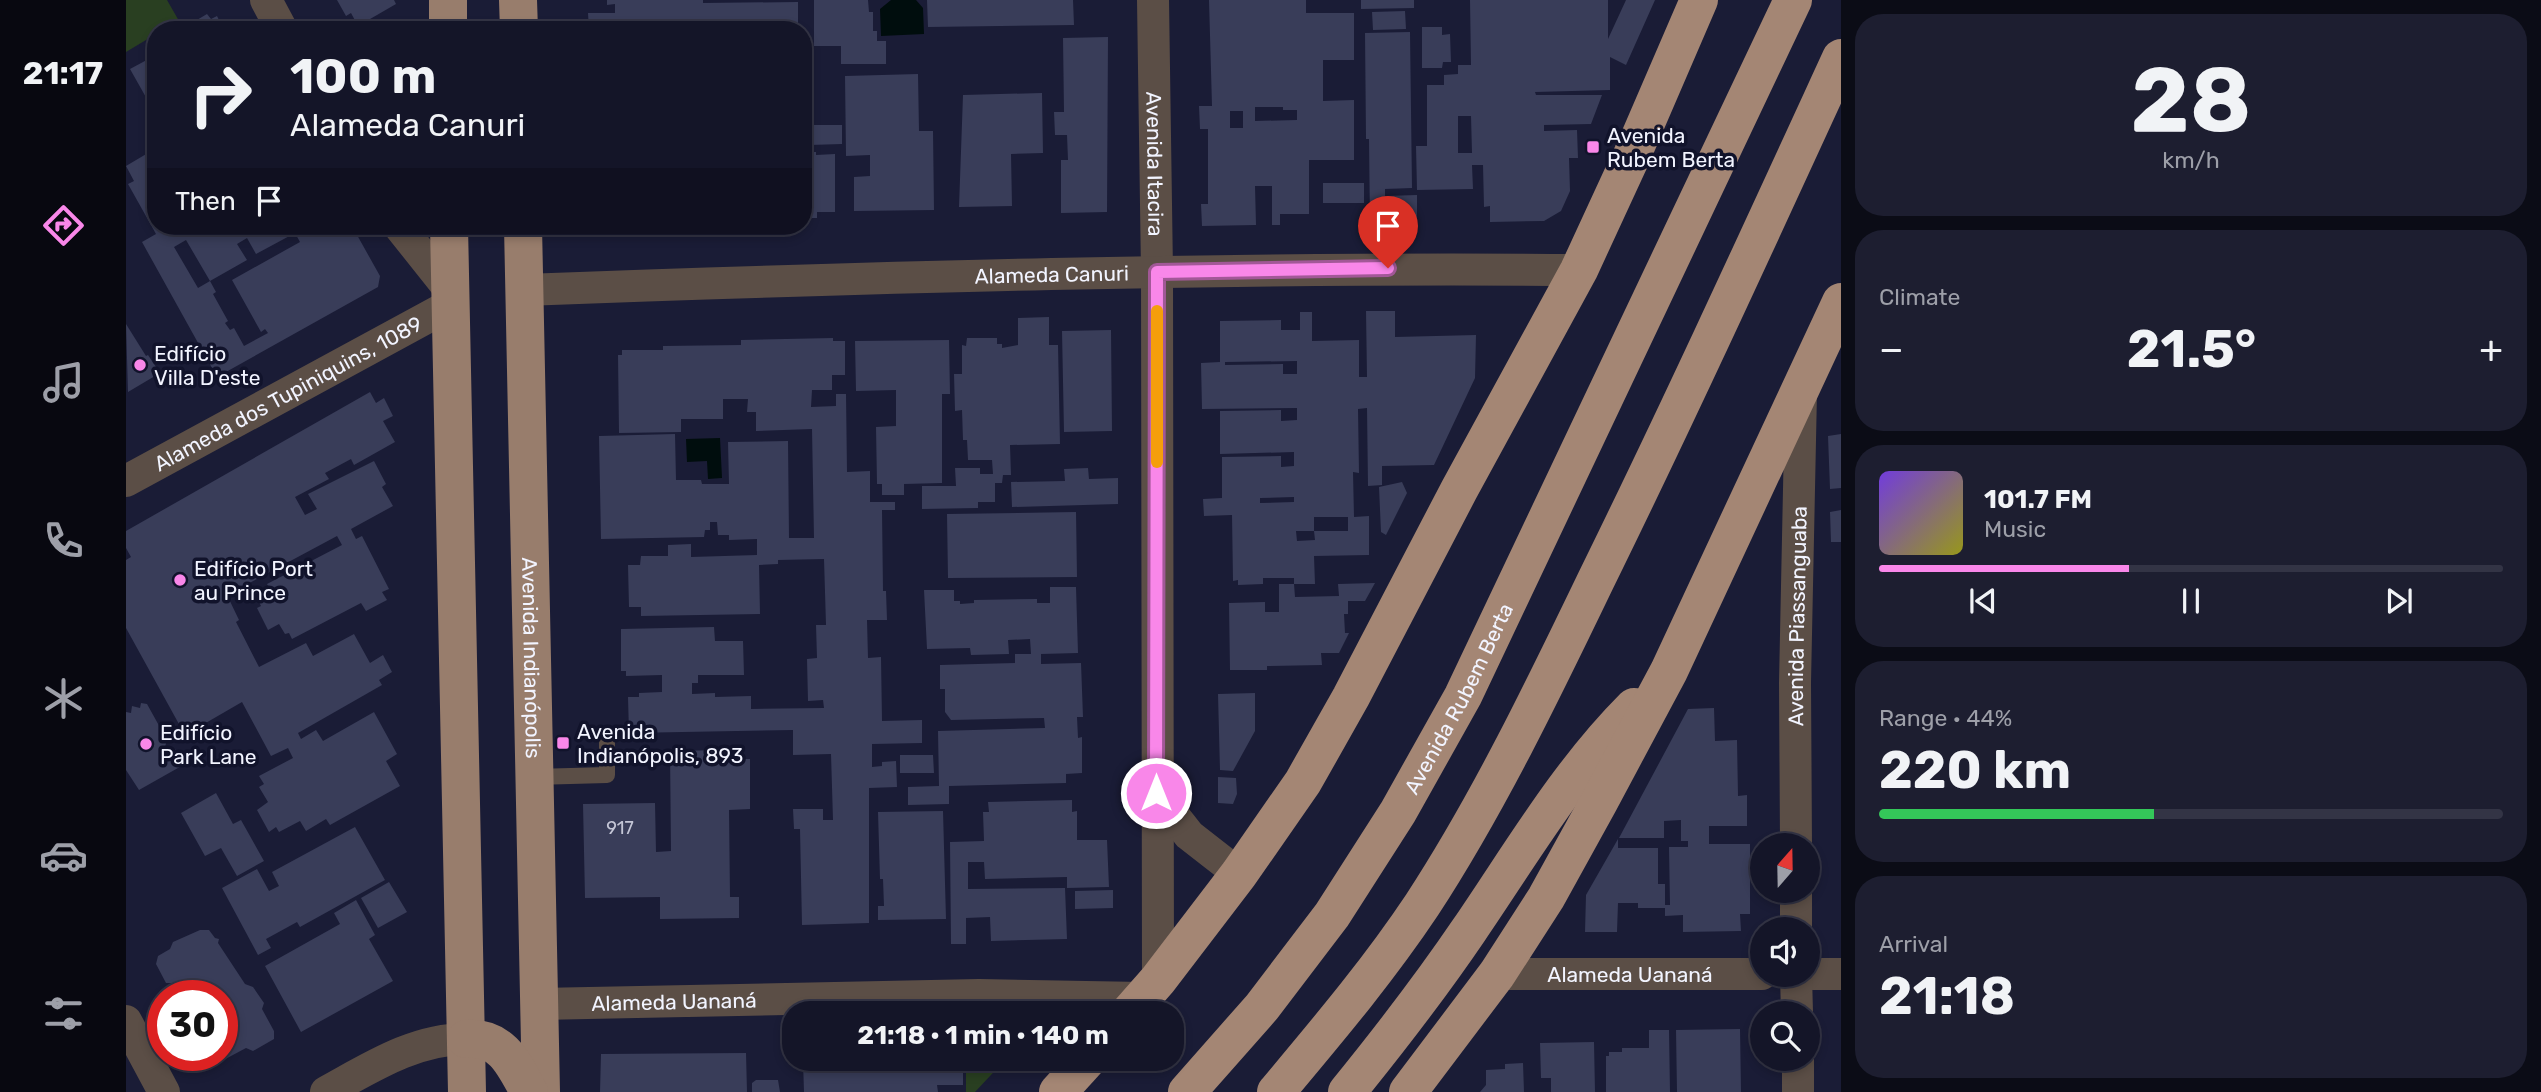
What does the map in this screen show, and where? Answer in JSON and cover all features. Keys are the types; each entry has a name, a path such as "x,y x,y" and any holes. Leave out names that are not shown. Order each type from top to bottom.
{"highway":[{"path":"1144,997 1239,874 1303,782 1337,721 1579,270 1699,0"},
{"name":"Avenida Rubem Berta","path":"1187,1092 1262,1007 1332,915 1398,812 1463,696 1793,0"},
{"path":"1276,1092 1355,998 1423,904 1483,800 1550,676 1637,496 1841,58"},
{"path":"1408,1092 1497,974 1546,898 1669,671 1841,302"},
{"path":"1347,1092 1406,1019 1537,826 1583,765 1621,719 1669,671"},
{"path":"1058,1092 1077,1071"}],"main road":[{"path":"448,0 448,21"},
{"path":"518,0 519,21"},
{"path":"449,235 467,1092"},
{"name":"Avenida Indianópolis","path":"523,235 541,1092"},
{"path":"466,1039 483,1039 496,1045 512,1062 529,1092"}],"street":[{"path":"266,0 277,21"},
{"name":"Avenida Itacira","path":"1144,997 1156,793 1157,272 1153,0"},
{"path":"405,235 450,298"},
{"name":"Alameda Canuri","path":"524,290 887,277 1361,268 1579,270"},
{"name":"Alameda dos Tupiniquins, 1089","path":"126,481 450,298"},
{"name":"Avenida Piassanguaba","path":"1796,833 1795,683 1801,387"},
{"path":"1156,793 1189,835 1239,874"},
{"name":"Alameda Uananá","path":"1497,974 1750,974"},
{"path":"1820,974 1841,974"},
{"name":"Alameda Uananá","path":"539,1004 979,995 1144,997"},
{"path":"126,1021 164,1092"},
{"path":"326,1092 412,1048 452,1039 466,1039"},
{"path":"1798,1071 1798,1092"}],"lane":[{"path":"534,777 607,775 607,743"}],"green space":[{"path":"126,0 167,0 179,21 147,21 147,39 126,52"},
{"path":"966,1071 995,1071 975,1092 966,1092"}],"shaded area":[{"path":"891,0 916,0 923,8 924,34 881,36 880,9"},
{"path":"720,438 722,478 708,479 707,461 687,462 686,439"}],"building":[{"path":"337,0 394,0 396,4 367,21 355,21 351,13 346,16"},
{"path":"607,0 798,2 798,21 588,21 588,13 615,13 615,4 607,5"},
{"path":"814,0 868,0 869,12 873,12 873,31 877,31 877,41 886,41 886,64 841,64 841,46 814,46"},
{"path":"927,0 1073,0 1074,25 928,27"},
{"path":"1209,0 1306,0 1306,13 1354,13 1354,60 1323,60 1323,101 1354,100 1354,160 1309,160 1309,214 1280,214 1280,225 1272,225 1272,186 1255,186 1256,225 1202,226 1201,204 1208,204 1208,129 1200,129 1199,106 1212,106","holes":["1255,107 1297,110 1297,120 1255,121","1230,111 1243,111 1243,128 1230,128"]},
{"path":"1361,0 1414,0 1414,8 1361,9"},
{"path":"1470,0 1608,0 1608,39 1626,0 1655,0 1626,65 1610,57 1610,90 1535,92 1536,95 1602,95 1591,124 1544,125 1544,131 1577,130 1578,158 1569,158 1570,191 1561,211 1544,221 1490,222 1490,206 1484,207 1483,165 1472,165 1473,189 1417,190 1416,146 1427,146 1427,85 1444,85 1444,75 1458,74 1458,65 1471,65","holes":["1458,116 1471,116 1472,153 1458,153"]},
{"path":"1405,11 1406,29 1373,30 1372,12"},
{"path":"207,14 211,19 217,16 220,21 195,21"},
{"path":"1422,27 1442,27 1442,35 1450,34 1451,62 1443,62 1442,68 1422,68"},
{"path":"1410,32 1412,188 1385,189 1385,196 1417,195 1417,223 1370,224 1365,33"},
{"path":"1108,37 1107,212 1061,213 1061,160 1068,160 1067,135 1055,135 1054,112 1064,112 1063,38"},
{"path":"147,60 147,99 130,69"},
{"path":"918,74 919,131 933,131 934,210 854,211 854,177 870,176 870,155 846,156 845,76"},
{"path":"1042,93 1043,153 1011,154 1012,206 959,207 963,95"},
{"path":"812,125 842,125 842,144 812,145"},
{"path":"812,152 816,152 816,155 835,154 835,212 817,212 817,218 812,218"},
{"path":"147,154 147,218 128,184 134,181 126,166"},
{"path":"1323,183 1364,183 1364,203 1323,203"},
{"path":"154,235 291,235 256,254 247,238 237,244 247,260 210,281 216,292 213,294 228,321 225,323 230,330 234,328 244,346 268,333 265,329 261,332 232,280 300,242 296,235 357,235 380,276 378,287 217,377 142,242","holes":["186,240 210,281 198,288 174,247"]},
{"path":"1366,311 1395,311 1395,337 1476,335 1475,378 1434,465 1382,466 1382,485 1368,486 1367,408 1358,409 1359,473 1353,472 1354,517 1369,516 1369,555 1314,556 1315,584 1294,584 1294,578 1263,578 1263,584 1238,585 1238,580 1233,581 1232,515 1204,516 1203,499 1222,498 1222,457 1281,456 1281,467 1294,466 1294,452 1220,454 1220,411 1281,410 1281,421 1297,420 1297,408 1202,409 1201,363 1220,362 1220,321 1281,320 1281,330 1300,330 1300,312 1312,312 1312,341 1359,340 1359,377 1367,377","holes":["1297,361 1297,374 1283,374 1283,364 1225,365 1225,362","1294,497 1294,502 1260,503 1260,498","1314,517 1348,517 1348,531 1314,531","1296,531 1314,531 1315,540 1297,541"]},
{"path":"1049,317 1049,345 1058,345 1060,444 1010,445 1011,475 1003,475 1002,483 995,483 995,502 978,502 978,508 922,509 922,486 956,486 955,468 980,468 980,474 993,474 992,460 968,460 967,440 963,440 962,410 955,411 954,374 962,374 962,345 966,346 967,338 997,338 997,344 1002,344 1002,348 1018,345 1018,318"},
{"name":"Edifício Villa D'este","path":"126,324 160,373 128,392"},
{"path":"1111,330 1112,431 1064,432 1062,331"},
{"path":"833,338 833,341 845,341 845,375 832,375 832,390 812,390 811,407 836,406 836,394 846,394 847,472 870,471 870,502 895,502 895,510 882,510 883,591 886,591 887,620 867,620 868,658 881,657 882,721 922,720 922,743 872,744 872,767 882,766 882,762 896,761 897,787 869,788 869,923 802,925 800,829 794,829 793,809 823,809 823,820 833,820 831,754 793,755 793,730 629,733 628,697 639,697 639,693 662,692 662,675 626,676 626,671 621,671 621,629 714,627 715,641 743,641 744,675 698,675 698,683 692,683 692,694 715,693 715,697 751,696 751,709 824,708 823,700 808,701 807,659 817,658 816,625 826,625 824,559 778,560 778,564 759,565 760,614 641,616 641,607 629,607 628,565 640,565 641,556 668,556 668,545 691,544 691,557 757,555 757,539 729,540 729,535 718,535 717,522 710,522 710,530 705,530 704,537 601,539 599,436 675,434 676,480 701,480 702,484 729,484 728,442 788,441 789,538 814,538 812,429 756,431 756,412 747,412 748,399 723,399 723,419 681,419 681,432 619,433 618,355 622,355 622,350 663,350 663,346 741,345 741,340"},
{"path":"949,340 950,394 942,394 942,483 904,484 904,495 882,495 882,484 877,484 876,427 896,426 896,390 856,391 855,341"},
{"path":"370,392 376,403 384,398 393,416 383,421 395,442 354,465 351,459 325,473 329,479 295,497 305,515 317,509 308,494 374,461 386,484 382,487 393,506 351,529 356,539 362,536 389,589 382,592 387,600 366,611 361,603 292,639 279,624 268,630 257,608 261,606 259,602 273,595 267,584 342,545 337,536 227,595 239,620 236,622 259,667 306,643 313,656 354,634 370,663 383,655 392,672 379,680 382,685 298,733 301,739 316,730 323,741 374,712 397,754 386,761 400,786 330,825 326,819 306,831 300,821 279,832 276,827 269,832 257,810 268,802 259,787 264,784 259,776 293,758 288,748 271,756 242,702 185,735 126,628 126,560 131,557 126,548 126,531"},
{"path":"1841,434 1841,488 1830,489 1828,436"},
{"path":"1088,468 1089,479 1118,478 1118,504 1012,507 1011,482 1065,481 1064,469"},
{"path":"1402,482 1407,493 1386,535 1381,532 1379,487"},
{"path":"1841,510 1841,542 1831,542 1830,512"},
{"path":"1076,512 1077,577 948,578 947,514"},
{"path":"1375,583 1365,601 1348,601 1348,614 1344,614 1345,633 1349,633 1339,653 1321,653 1322,665 1230,670 1229,603 1265,602 1265,612 1279,612 1279,584 1294,584 1295,597 1339,596 1338,584"},
{"path":"1050,587 1076,587 1078,653 1041,654 1041,664 1081,663 1083,717 1077,717 1078,738 1082,737 1082,773 1066,774 1066,783 949,786 949,804 908,805 908,787 939,786 938,731 1045,728 1044,718 951,720 945,712 945,689 940,689 940,665 1015,663 1015,654 1031,654 1030,639 1008,640 1009,654 971,655 970,648 927,649 924,590 954,590 954,601 960,601 960,604 974,603 974,600 1037,599 1037,603 1050,603"},
{"path":"1255,693 1255,731 1233,771 1220,770 1218,694"},
{"name":"Edifício Park Lane","path":"141,703 147,704 167,740 165,747 188,753 185,764 139,790 126,770 126,712 131,713 132,706 140,708"},
{"path":"1714,708 1715,741 1737,740 1738,796 1747,795 1747,826 1709,826 1709,844 1750,844 1750,914 1740,914 1741,931 1683,932 1683,915 1665,916 1665,908 1638,908 1638,903 1618,903 1617,932 1585,932 1586,895 1618,839 1618,848 1658,848 1658,884 1665,884 1665,905 1670,905 1669,847 1688,847 1688,841 1681,841 1681,820 1664,821 1664,838 1619,838 1688,709"},
{"path":"725,750 725,759 750,759 750,809 729,810 730,897 739,897 739,918 660,919 660,897 585,898 583,804 655,803 656,852 671,851 670,751"},
{"path":"900,755 933,755 934,773 900,773"},
{"path":"1218,777 1236,778 1237,794 1233,804 1218,803"},
{"path":"216,793 233,824 241,820 264,861 237,876 221,848 205,856 181,813"},
{"path":"1072,800 1072,812 1077,811 1077,840 1107,840 1109,887 1067,888 1067,877 985,879 984,862 968,862 968,889 1065,888 1067,939 991,941 990,917 966,918 966,944 951,944 950,842 984,841 983,812 989,812 988,802"},
{"path":"943,811 946,919 878,920 878,906 884,906 883,879 880,879 878,812"},
{"path":"355,827 385,880 300,927 297,922 266,939 271,948 258,955 222,888 257,869 269,891 279,886 272,872"},
{"path":"389,882 407,912 378,928 361,898"},
{"path":"1113,890 1113,908 1075,909 1075,891"},
{"path":"356,900 375,935 369,939 393,981 301,1032 265,966 340,924 334,913"},
{"path":"200,930 209,930 219,939 218,943 245,984 253,987 264,1003 262,1009 274,1031 274,1039 253,1051 246,1048 238,1052 238,980 164,980 156,964 158,956 170,949 173,942"},
{"path":"1740,1029 1741,1092 1677,1092 1676,1030"},
{"path":"1649,1030 1669,1030 1670,1092 1606,1092 1606,1056 1609,1056 1609,1052 1622,1052 1622,1048 1649,1048"},
{"path":"1594,1042 1595,1092 1551,1092 1551,1078 1541,1078 1540,1043"},
{"path":"746,1053 747,1092 600,1092 601,1054"},
{"path":"1523,1063 1524,1092 1480,1092 1486,1085 1486,1070 1505,1069 1505,1064"},
{"path":"803,1071 963,1071 963,1085 937,1085 938,1092 804,1092"},
{"path":"756,1080 778,1080 780,1092 752,1092 752,1083"}],"slow traffic":[{"path":"1157,311 1157,462"}],"place":[{"name":"Avenida Rubem Berta","path":"1593,147"},
{"name":"Edifício Villa D'este","path":"140,365"},
{"name":"Edifício Port au Prince","path":"180,580"},
{"name":"Avenida Indianópolis, 893","path":"563,743"},
{"name":"Edifício Park Lane","path":"146,744"}],"route":[{"path":"1156,793 1157,272 1388,268"}]}
